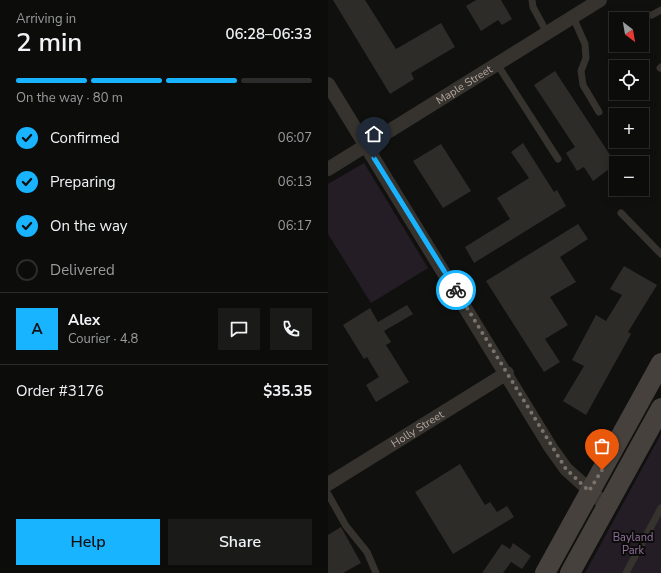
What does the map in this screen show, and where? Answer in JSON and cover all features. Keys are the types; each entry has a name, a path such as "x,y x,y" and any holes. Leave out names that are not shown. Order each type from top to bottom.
{"main road":[{"path":"545,573 661,363"},
{"path":"570,573 661,408"}],"street":[{"name":"Maple Street","path":"328,168 600,0"},
{"path":"328,84 566,469 607,506"},
{"name":"Holly Street","path":"328,484 507,373"}],"lane":[{"path":"532,0 533,7 547,33"},
{"path":"652,15 661,10"},
{"path":"572,17 585,44 586,58 581,72 583,85 600,112"},
{"path":"497,64 558,159"},
{"path":"621,213 661,254"},
{"path":"328,494 346,526 367,552 376,573"},
{"path":"626,573 661,508"}],"green space":[{"path":"364,163 428,268 371,303 328,234 328,184"},
{"name":"Bayland Park","path":"661,434 661,573 585,573"}],"building":[{"path":"333,0 365,0 396,49 441,23 455,47 411,73 414,79 390,94"},
{"path":"476,0 501,0 512,19 502,25 498,20 481,31 466,6"},
{"path":"555,71 611,156 609,156 609,169 593,181 584,167 577,171 566,153 575,147 534,85"},
{"path":"523,143 554,192 557,190 566,206 474,263 465,247 510,219 497,198 529,178 511,152"},
{"path":"441,144 471,191 443,208 413,161"},
{"path":"578,224 588,239 560,257 576,282 550,297 568,325 545,339 560,362 544,372 486,281"},
{"path":"624,266 657,285 628,332 631,334 586,415 563,401 584,366 572,360 596,315 606,321 622,295 610,289"},
{"path":"407,305 413,314 384,331 391,342 386,345 409,382 376,402 366,385 379,377 367,357 364,359 343,325 370,308 378,322"},
{"path":"460,464 485,505 490,502 497,512 507,506 514,517 453,554 415,492"},
{"path":"341,527 361,563 343,573 328,573 328,535"},
{"path":"513,543 531,556 522,569 511,562 503,573 482,573 502,544 510,549"}],"way so far":[{"path":"456,290 551,448 566,469 589,491 602,470"}],"route":[{"path":"374,158 456,290"}]}
